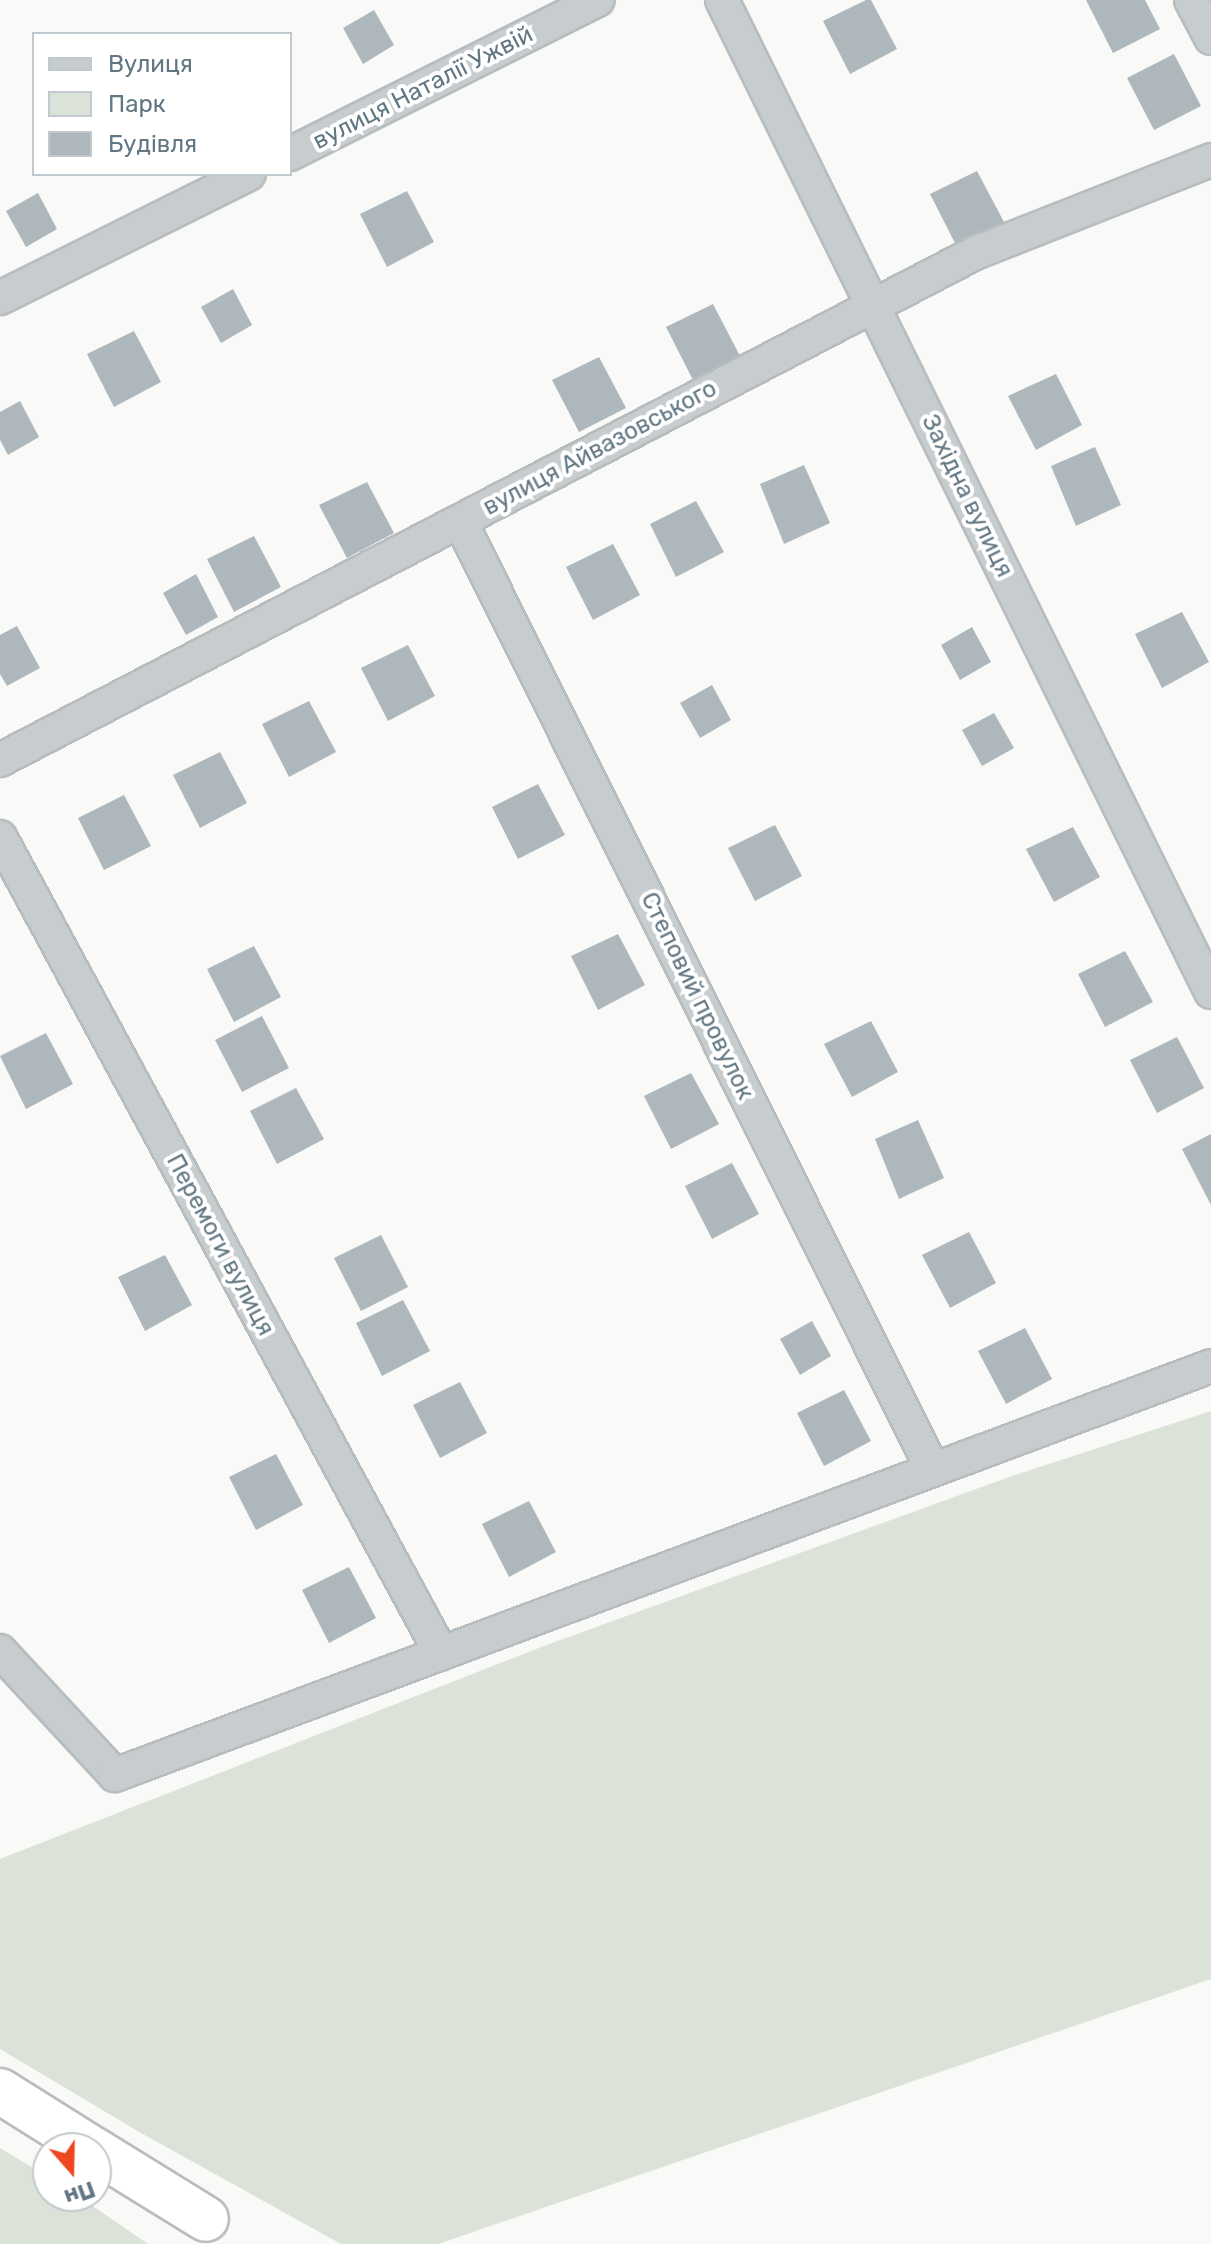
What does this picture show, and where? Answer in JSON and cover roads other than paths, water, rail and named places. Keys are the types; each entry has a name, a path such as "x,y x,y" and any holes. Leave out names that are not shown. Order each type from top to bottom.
{"highway":[{"path":"0,2091 65,2132"},
{"path":"112,2161 206,2219"}],"street":[{"name":"вулиця Наталії Ужвій","path":"292,153 598,0"},
{"name":"Західна вулиця","path":"722,0 1211,992"},
{"path":"1191,0 1211,38"},
{"name":"вулиця Айвазовського","path":"0,760 975,253 1211,160"},
{"path":"0,298 245,176"},
{"name":"Степовий провулок","path":"460,521 933,1470"},
{"name":"Перемоги вулиця","path":"0,837 441,1653"},
{"path":"0,1651 115,1775 1211,1366"}]}
